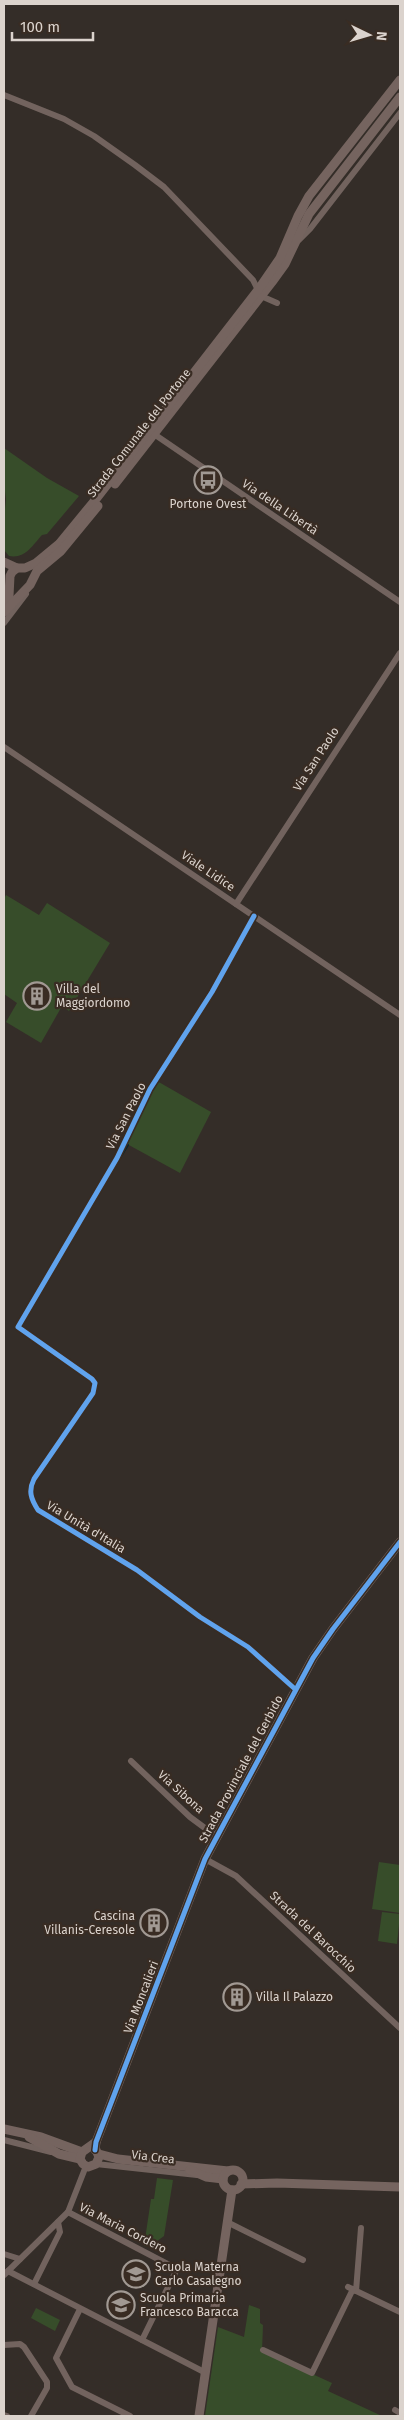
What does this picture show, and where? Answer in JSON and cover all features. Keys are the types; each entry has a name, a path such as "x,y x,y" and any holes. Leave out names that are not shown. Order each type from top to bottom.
{"street":[{"name":"Strada Comunale del Portone","path":"260,293 280,258 309,196 400,80"},
{"path":"4,94 30,104 94,136 164,187 253,280 260,293 277,304"},
{"name":"Strada Comunale del Portone","path":"4,623 37,571 61,551 260,293 280,272 308,214 400,97"},
{"name":"Strada Comunale del Portone","path":"293,246 310,229 400,113"},
{"name":"Strada Comunale del Portone","path":"4,603 9,596 10,580 22,568 40,561 58,544 151,432"},
{"name":"Via della Libertà","path":"151,432 400,602"},
{"path":"4,562 30,572 29,585 16,588 4,568"},
{"name":"Strada Comunale del Portone","path":"4,612 29,585"},
{"name":"Via San Paolo","path":"236,904 400,653"},
{"name":"Viale Lidice","path":"4,747 400,1015"},
{"name":"Via San Paolo","path":"18,1327 117,1158 150,1090 212,992 254,916"},
{"name":"Via Unità d'Italia","path":"18,1327 95,1383 94,1393 30,1487 30,1496 38,1510 137,1570 200,1617 248,1647 295,1689"},
{"name":"Strada Provinciale del Gerbido","path":"205,1859 295,1689 332,1629 400,1542"},
{"name":"Via Sibona","path":"131,1761 190,1817 217,1837"},
{"name":"Strada del Barocchio","path":"205,1859 236,1876 400,2028"},
{"name":"Via Moncalieri","path":"6,2273 68,2212 205,1859"},
{"name":"Via Crea","path":"4,2129 24,2135 41,2137 91,2155 206,2177 226,2175"},
{"name":"Via Crea","path":"24,2135 60,2154"},
{"name":"Via Crea","path":"4,2140 60,2154 91,2155 178,2166 226,2175"},
{"name":"Via Crea","path":"178,2166 206,2177"},
{"path":"232,2190 224,2185 226,2175 238,2172 242,2181"},
{"path":"199,2416 232,2190 242,2181 387,2185 400,2187"},
{"path":"387,2185 400,2182"},
{"name":"Via Maria Cordero","path":"68,2212 177,2268 142,2340"},
{"path":"34,2284 61,2230 58,2222"},
{"path":"227,2222 303,2260"},
{"path":"263,2350 312,2373 352,2289 361,2228"},
{"path":"4,2254 20,2259"},
{"path":"6,2273 34,2284 206,2373"},
{"path":"352,2289 400,2312"},
{"path":"80,2309 56,2358 72,2387 130,2416"},
{"path":"4,2345 20,2344 24,2347 47,2382 47,2388 31,2416"}],"green space":[{"path":"4,448 47,478 79,496 47,534 42,535 20,556 9,556 4,550 6,499"},
{"path":"6,895 39,915 47,903 110,943 69,1011 62,1006 41,1043 6,1022 17,1003 4,994 4,899"},
{"path":"157,1081 211,1112 180,1173 127,1144"},
{"path":"379,1862 400,1865 400,1913 372,1909"},
{"path":"382,1912 400,1914 397,1944 378,1941"},
{"path":"157,2178 173,2180 164,2236 149,2247 144,2246 151,2199 154,2199"},
{"path":"249,2305 260,2309 260,2323 263,2325 262,2351 332,2383 328,2391 382,2416 205,2416 218,2327 244,2337"},
{"path":"36,2308 60,2320 55,2331 31,2318"}],"waterway":[{"path":"120,1158 128,1145"}],"cycle path":[{"path":"254,916 212,992 150,1089 117,1158 18,1327 95,1383 93,1393 34,1479 31,1495 38,1510 137,1570 200,1617 248,1647 295,1689"},
{"path":"95,2150 96,2142 205,1859 313,1658 400,1542"}],"place":[{"name":"Portone Ovest","path":"208,480"},
{"name":"Villa del Maggiordomo","path":"37,996"},
{"name":"Cascina Villanis-Ceresole","path":"154,1923"},
{"name":"Villa Il Palazzo","path":"237,1997"},
{"name":"Scuola Materna Carlo Casalegno","path":"136,2274"},
{"name":"Scuola Primaria Francesco Baracca","path":"121,2305"}]}
